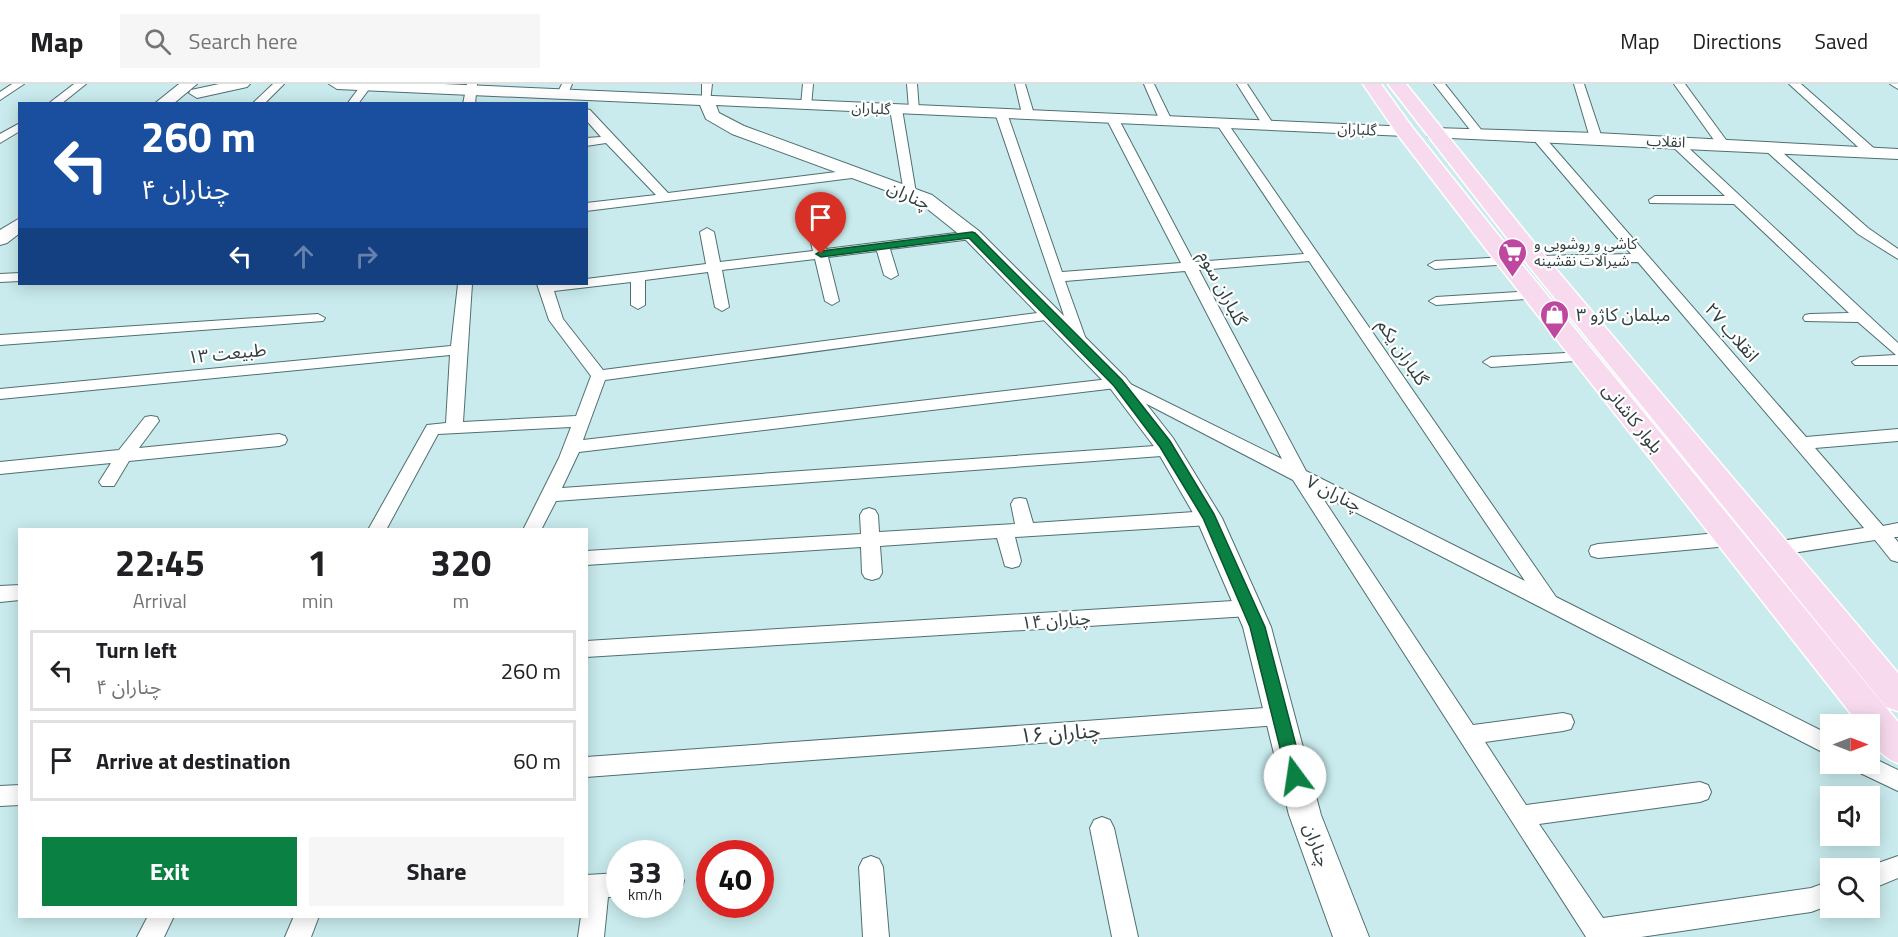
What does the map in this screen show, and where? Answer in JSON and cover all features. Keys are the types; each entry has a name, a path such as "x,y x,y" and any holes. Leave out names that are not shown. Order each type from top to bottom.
{"main road":[{"name":"بلوار کاشانی","path":"1372,84 1405,131 1507,261 1898,748"},
{"name":"بلوار کاشانی","path":"1397,84 1536,260 1774,549 1894,688"},
{"path":"1405,131 1434,133"}],"street":[{"path":"0,97 19,84"},
{"path":"55,102 81,84"},
{"path":"166,102 199,87 242,84"},
{"path":"259,102 279,84"},
{"name":"گلباران","path":"338,84 470,92 570,94 707,92 753,102 1405,131"},
{"path":"807,105 808,84"},
{"path":"912,84 915,110"},
{"path":"1020,84 1028,114"},
{"path":"1149,84 1166,120"},
{"path":"1242,84 1268,125"},
{"path":"1439,84 1479,134"},
{"path":"1579,84 1596,138"},
{"path":"1679,84 1723,144"},
{"path":"1794,84 1872,153"},
{"path":"353,102 360,85"},
{"path":"185,102 199,87"},
{"name":"چناران","path":"707,92 712,116 730,127 926,199 972,235 1118,383 1169,451 1209,518 1257,627 1305,815 1351,937"},
{"path":"751,134 753,102"},
{"path":"896,109 910,193"},
{"path":"1001,113 1080,345"},
{"path":"588,114 665,197"},
{"name":"گلباران سوم","path":"1112,118 1299,475 1470,735 1520,816 1598,931 1811,900 1820,897"},
{"name":"گلباران یکم","path":"1222,123 1550,604"},
{"path":"0,139 18,127"},
{"name":"انقلاب","path":"1434,133 1723,144 1895,156"},
{"name":"انقلاب ۲۷","path":"1537,136 1898,555"},
{"path":"588,142 609,139"},
{"path":"1675,142 1898,351"},
{"path":"1769,147 1863,231 1898,255"},
{"path":"588,207 860,173"},
{"path":"1655,200 1737,200"},
{"path":"0,220 18,208"},
{"path":"813,222 832,301"},
{"path":"0,239 18,226"},
{"path":"707,232 722,307"},
{"path":"588,283 972,235"},
{"path":"882,246 891,275"},
{"path":"1056,277 1314,257"},
{"path":"1536,260 1642,258"},
{"path":"1434,265 1507,261"},
{"path":"601,264 602,281"},
{"path":"0,278 18,277"},
{"path":"638,277 638,305"},
{"path":"454,429 458,350 465,285"},
{"path":"545,286 556,320 599,376"},
{"path":"1436,301 1534,295"},
{"path":"599,376 1053,315"},
{"path":"1810,318 1862,317"},
{"path":"0,340 318,318"},
{"name":"طبیعت ۱۳","path":"0,394 458,350"},
{"path":"1491,362 1584,357"},
{"path":"1860,362 1898,360"},
{"path":"533,528 572,447 599,376"},
{"path":"572,447 1118,383"},
{"name":"چناران ۷","path":"1118,383 1820,741"},
{"path":"378,528 433,429 580,421"},
{"path":"108,482 123,457 151,422"},
{"path":"1802,443 1898,435"},
{"path":"0,468 279,440"},
{"path":"549,495 1169,451"},
{"path":"1020,504 1026,530"},
{"path":"869,515 872,573"},
{"path":"588,558 1209,518"},
{"path":"1774,549 1898,530"},
{"path":"1004,531 1012,561"},
{"path":"1598,551 1729,539"},
{"path":"0,594 18,592"},
{"name":"چناران ۱۴","path":"588,649 1249,608"},
{"name":"چناران ۱۶","path":"588,767 1280,716"},
{"path":"1470,735 1563,722"},
{"path":"1880,772 1898,781"},
{"path":"1520,816 1700,792"},
{"path":"0,796 18,795"},
{"path":"1102,828 1125,937"},
{"path":"871,867 876,937"},
{"path":"1880,874 1898,867"},
{"path":"591,937 601,886"},
{"path":"150,937 161,918"},
{"path":"298,937 306,918"}],"place":[{"name":"کاشی و روشویی و شیرآلات نقشینه","path":"1513,278"},
{"name":"مبلمان کاژو ۳","path":"1555,340"}],"route":[{"path":"821,254 972,235 1118,383 1165,444 1209,518 1257,627 1295,776"}]}
